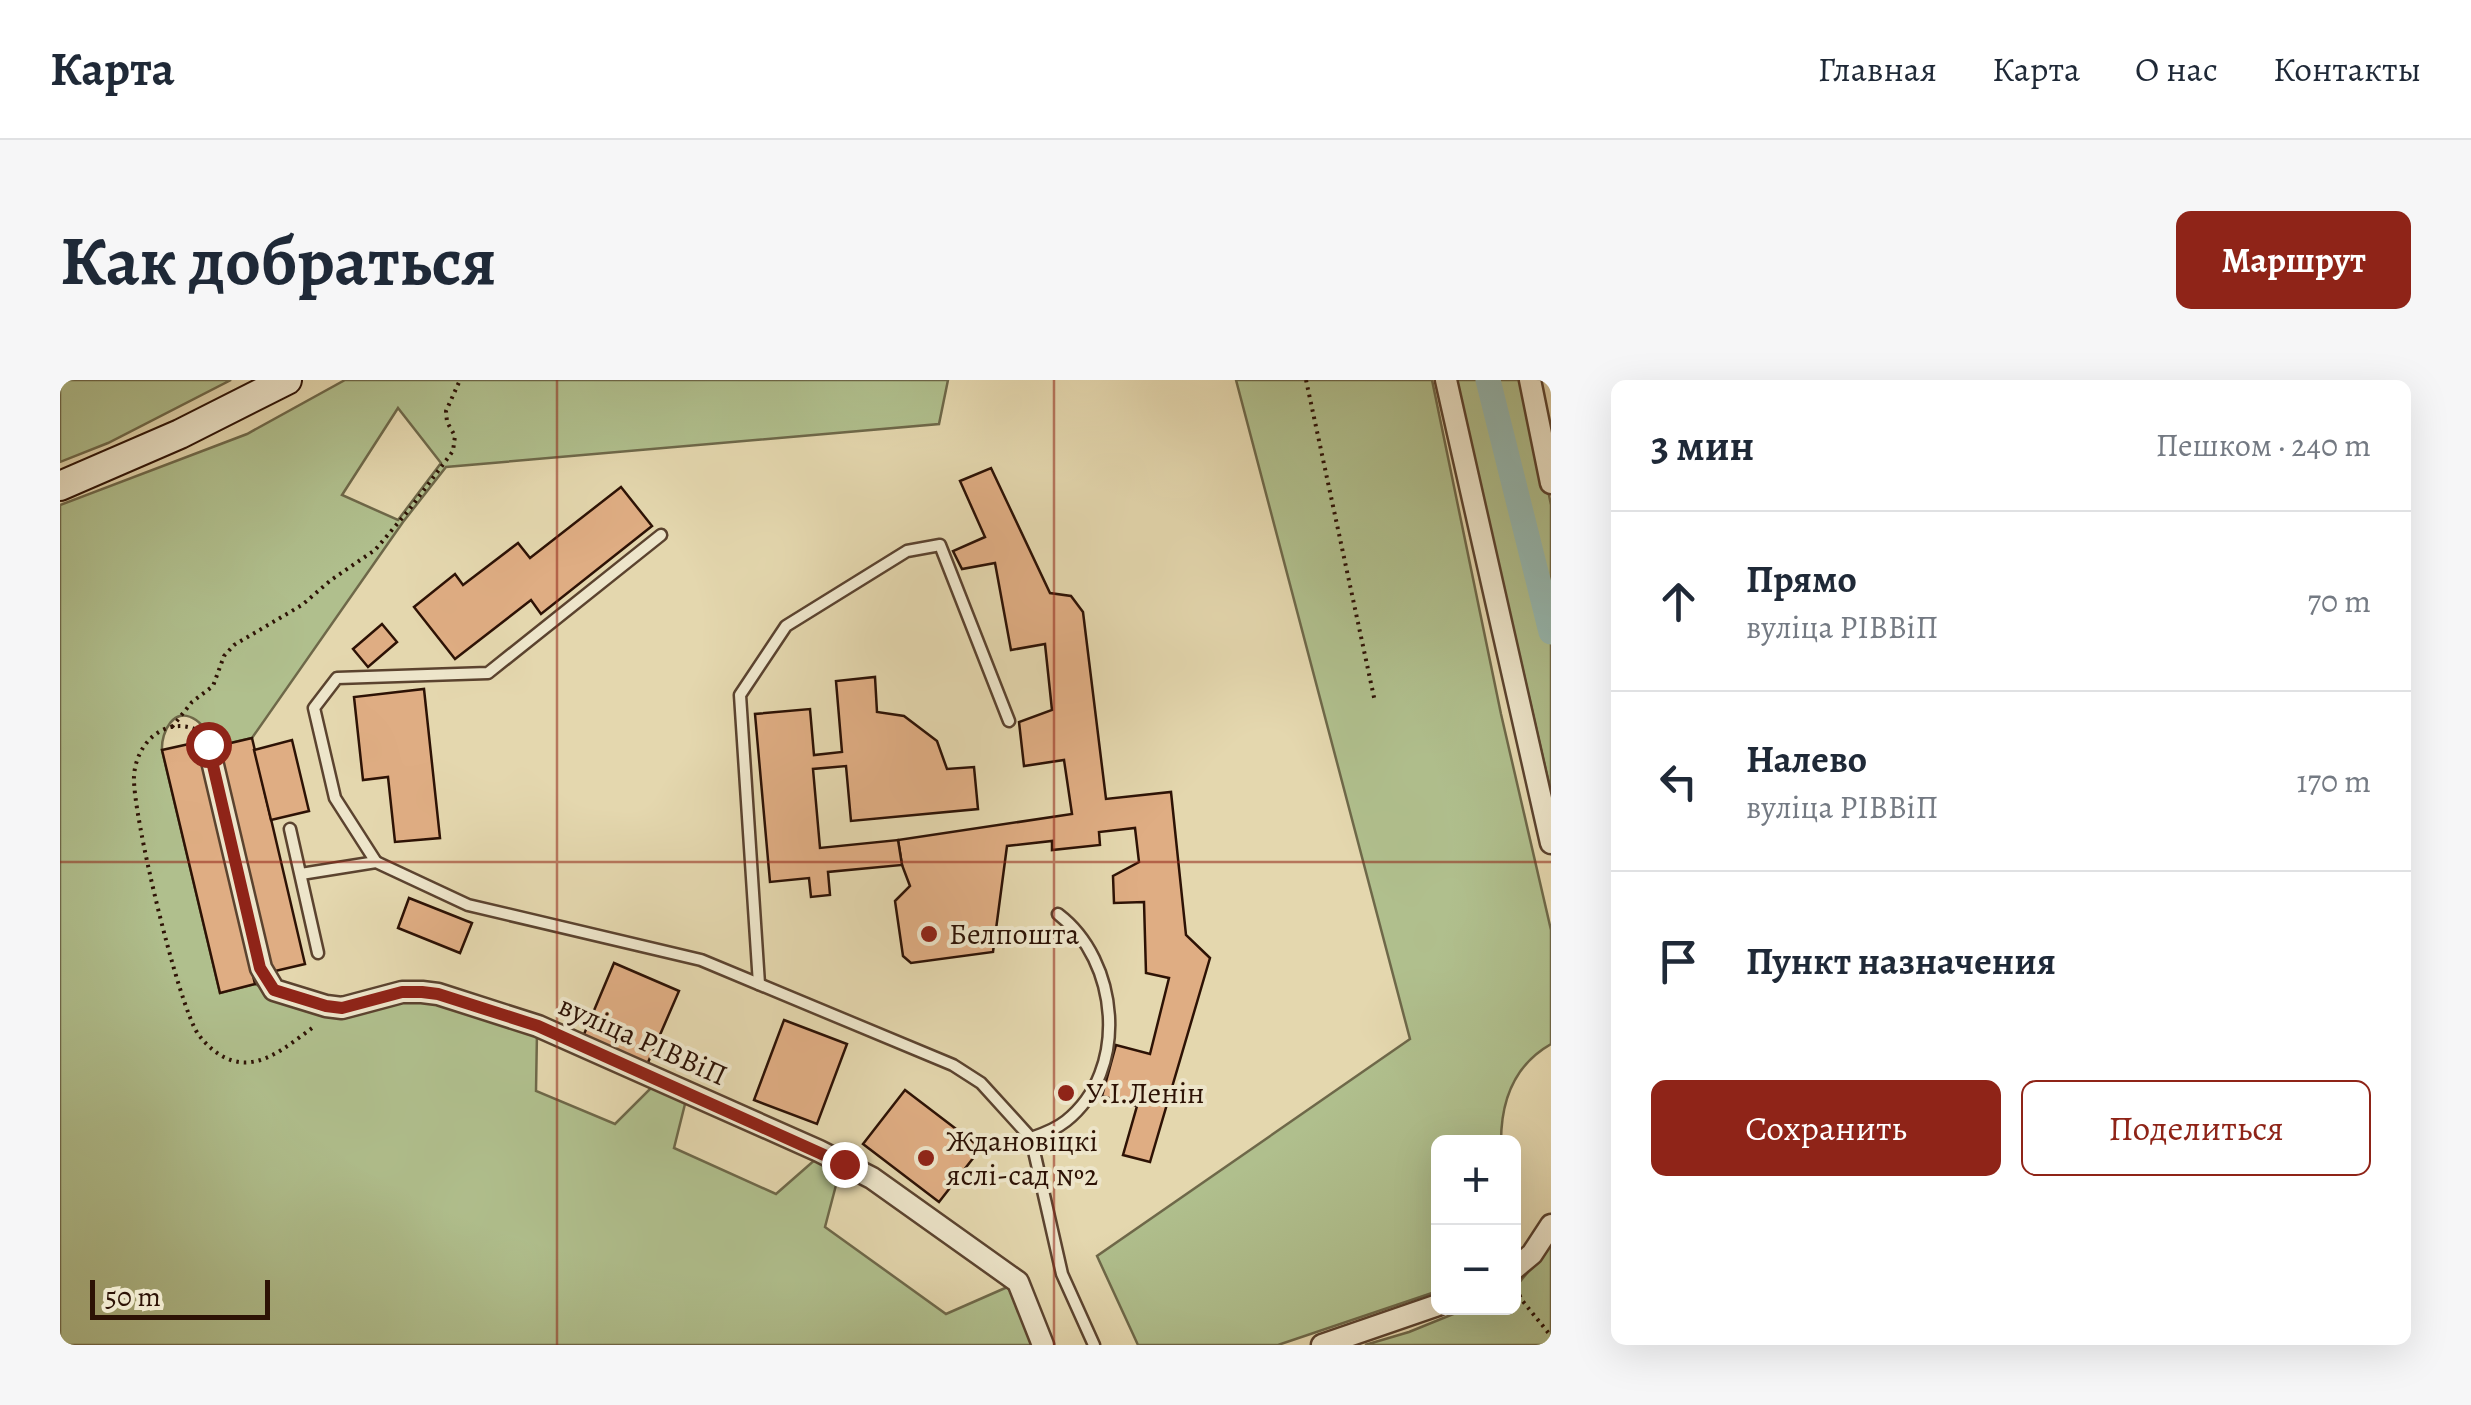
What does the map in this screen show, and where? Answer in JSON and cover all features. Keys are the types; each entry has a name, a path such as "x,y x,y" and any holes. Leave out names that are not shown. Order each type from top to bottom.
{"main road":[{"path":"60,486 180,434 287,380"}],"street":[{"path":"1446,380 1551,843"},
{"path":"1530,380 1551,483"},
{"name":"вуліца РІВВіП","path":"208,744 260,968 280,994 342,1008 402,992 438,994 538,1026 819,1151 872,1178 1018,1282 1043,1345"},
{"path":"1521,1263 1551,1225"},
{"path":"1322,1345 1431,1308"}],"lane":[{"path":"662,535 488,672 337,678 314,708 335,798 376,862 468,905 701,960 953,1065 981,1083 1031,1138 1062,1274 1094,1345"},
{"path":"759,984 740,696 786,626 908,551 940,545 1009,721"},
{"path":"290,829 318,954"},
{"path":"301,874 376,862"},
{"path":"1031,1138 1067,1121 1081,1104 1104,1064 1111,1034 1100,975 1078,928 1058,914"}],"path":[{"path":"172,727 192,702 213,686 224,656 234,645 302,605 375,550 409,510 456,444 446,411 460,380"},
{"path":"1306,380 1375,702"},
{"path":"208,744 195,728 172,727 150,738 140,750 136,764 135,794 168,946 196,1031 214,1052 235,1062 258,1061 275,1054 342,1008"},
{"path":"1521,1298 1551,1336"}],"green space":[{"path":"60,380 231,380 108,443 60,462"},
{"path":"345,380 948,380 939,424 446,467 252,738 218,746 199,723 181,716 170,723 162,750 220,993 255,984 303,1005 405,995 537,1032 536,1091 615,1124 654,1085 686,1100 674,1148 776,1194 817,1158 840,1170 825,1227 946,1314 1012,1285 1036,1345 60,1345 60,505 247,434","holes":["398,408 441,463 398,520 342,495"]},
{"path":"1236,380 1432,380 1501,714 1551,930 1551,1044 1519,1073 1507,1099 1502,1135 1431,1135 1431,1293 1278,1345 1138,1345 1097,1256 1410,1039"},
{"path":"1456,380 1526,380 1551,505 1551,793"},
{"path":"1551,1244 1551,1345 1365,1345 1451,1315 1521,1315 1521,1280"}],"building":[{"path":"991,468 1050,593 1071,596 1083,612 1106,799 1171,792 1186,935 1210,958 1150,1162 1123,1155 1137,1106 1102,1096 1116,1045 1150,1054 1169,978 1146,973 1144,902 1114,903 1113,876 1139,862 1135,828 1099,832 1100,845 1052,850 1052,841 1007,846 993,952 911,963 903,956 895,901 910,886 898,840 1072,814 1064,760 1024,766 1019,722 1052,710 1045,644 1011,650 995,563 962,569 953,551 985,537 960,481"},
{"path":"621,487 652,526 541,614 531,600 455,659 414,607 455,574 463,585 518,543 530,558"},
{"path":"382,624 397,642 368,667 353,649"},
{"path":"875,677 877,712 904,716 937,741 947,769 974,767 978,809 851,821 846,766 813,769 820,848 898,840 902,865 828,872 830,895 811,897 809,878 770,882 755,714 810,709 814,755 842,752 836,681"},
{"path":"424,689 440,838 395,842 388,777 363,780 354,697"},
{"path":"252,738 305,964 271,972 218,746"},
{"path":"292,740 309,811 271,820 254,750"},
{"path":"198,742 255,984 220,993 162,750"},
{"path":"409,898 472,923 460,953 398,928"},
{"path":"614,963 679,991 646,1067 582,1039"},
{"path":"784,1020 847,1044 817,1124 754,1100"},
{"path":"905,1090 981,1148 939,1202 863,1144"}],"waterway":[{"path":"1488,380 1551,632"}],"place":[{"name":"Белпошта","path":"929,934"},
{"name":"У.І.Ленін","path":"1066,1093"},
{"name":"Ждановіцкі яслі-сад №2","path":"926,1158"}],"route":[{"path":"208,744 260,968 274,990 304,1002 342,1008 402,992 438,994 538,1026 844,1164"}]}
